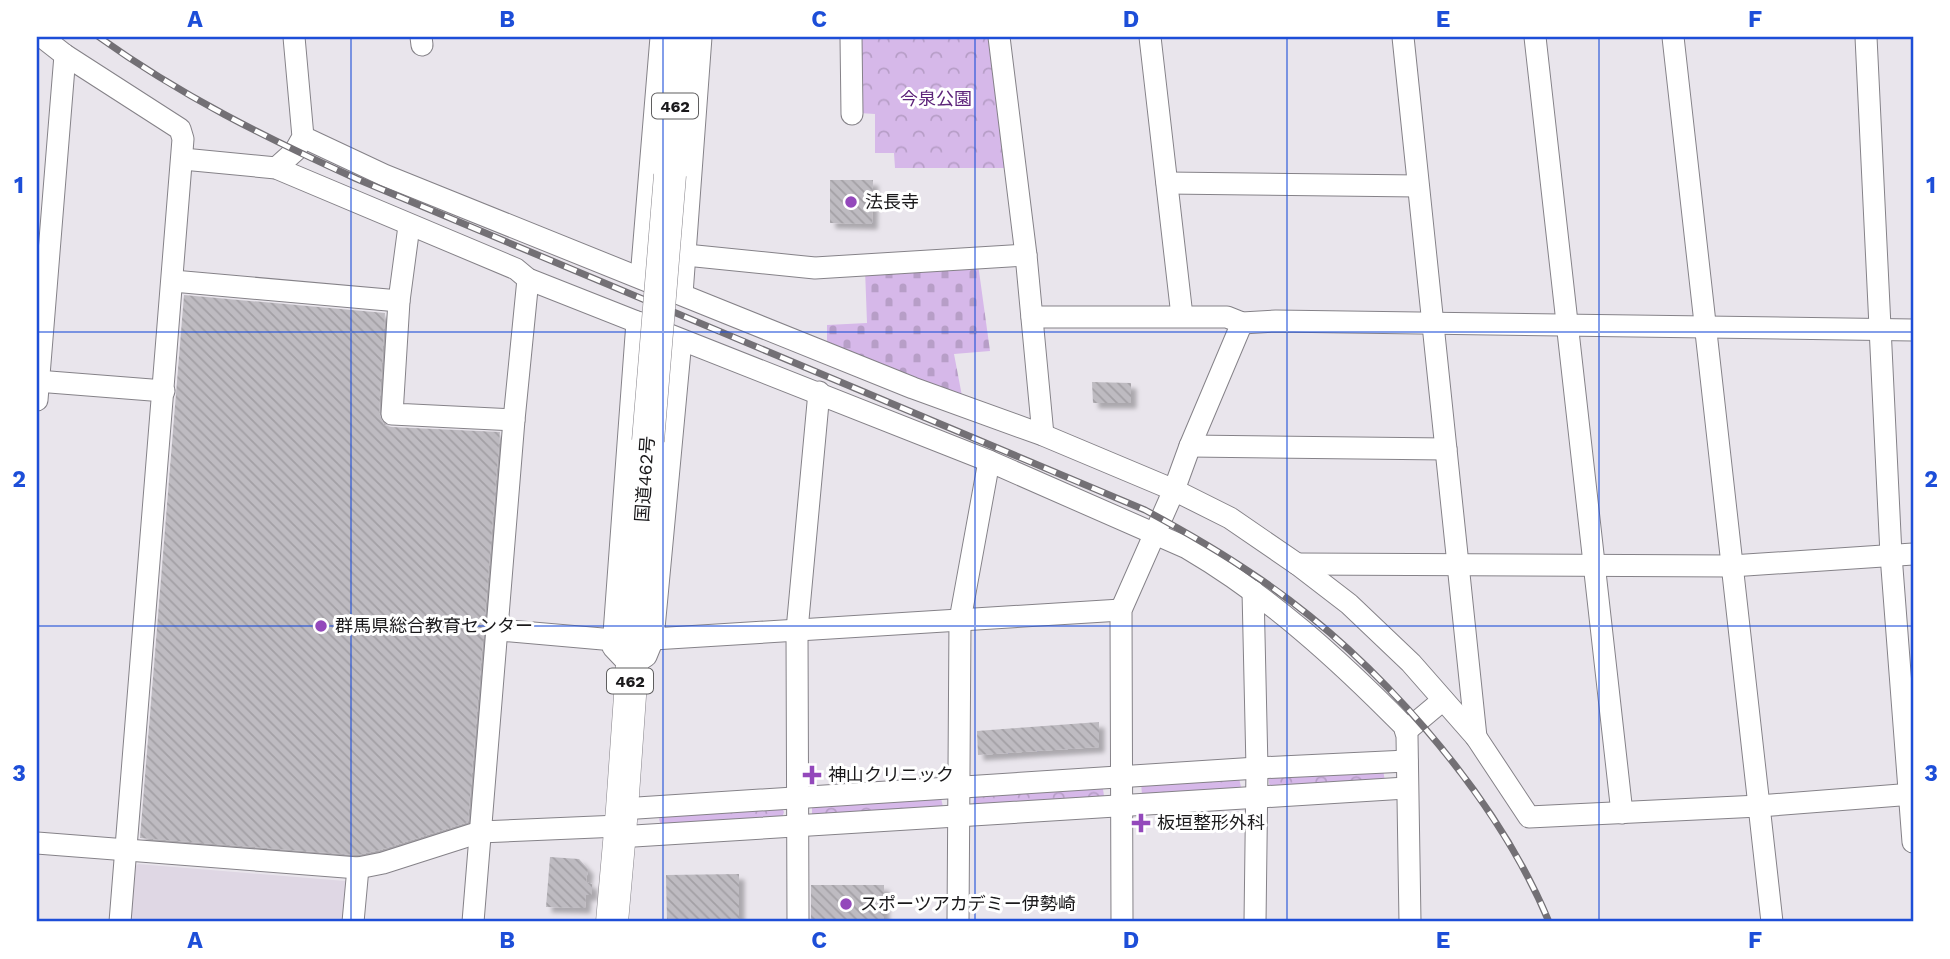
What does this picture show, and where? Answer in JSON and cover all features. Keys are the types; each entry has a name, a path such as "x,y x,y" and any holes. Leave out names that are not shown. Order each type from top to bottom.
{"highway":[{"name":"国道462号","path":"612,922 681,37"}],"street":[{"path":"42,37 65,55 180,129 183,139 120,922"},
{"path":"276,168 295,151 303,137 295,37"},
{"path":"640,278 661,37"},
{"path":"682,294 701,37"},
{"path":"850,37 852,114"},
{"path":"999,37 1026,255 1043,435"},
{"path":"1150,37 1182,316"},
{"path":"1403,37 1476,737"},
{"path":"1535,37 1622,813"},
{"path":"1673,37 1772,922"},
{"path":"1866,37 1891,555 1912,794 1913,842"},
{"path":"65,55 37,387 164,391"},
{"path":"303,137 384,175 913,388 1043,435 1174,490 1230,518 1349,604 1410,663 1476,737 1529,817 1759,806 1912,794"},
{"path":"183,159 276,168 516,269 528,279 989,461 1151,542 1197,554 1253,591 1350,671 1404,726 1410,922"},
{"path":"1167,183 1418,186"},
{"path":"409,226 399,301 392,414 514,420"},
{"path":"686,255 815,268 1026,255"},
{"path":"473,922 528,279"},
{"path":"173,281 399,301"},
{"path":"1032,317 1182,316 1227,317 1242,323 1276,321 1913,330"},
{"path":"637,322 613,647 631,666 646,656 653,639 681,340"},
{"path":"1122,922 1121,610 1174,490 1242,323"},
{"path":"798,922 797,630 819,392"},
{"path":"1190,446 1446,449"},
{"path":"958,922 960,620 989,461"},
{"path":"1297,564 1731,566 1913,554"},
{"path":"1253,591 1257,768 1255,922"},
{"path":"653,639 1121,610"},
{"path":"499,630 614,640"},
{"path":"1406,731 1443,699"},
{"path":"620,824 798,797 1406,761"},
{"path":"37,843 358,868 383,863 480,832 620,824 797,825 1406,789"},
{"path":"354,922 358,868"}],"shaded area":[{"path":"138,864 345,881 352,887 349,922 127,922 131,870"}],"green space":[{"name":"今泉公園","path":"860,37 987,37 991,41 1006,168 895,168 894,153 875,153 875,114 859,113"},
{"path":"978,264 990,351 954,354 962,396 827,343 827,325 867,323 865,269"},
{"path":"1383,770 1385,781 1270,789 1268,775"},
{"path":"1239,778 1241,787 1236,793 1142,795 1141,783"},
{"path":"1100,785 1104,796 973,806 975,793"},
{"path":"941,798 943,807 812,815 812,806"},
{"path":"782,808 782,818 661,826 659,819 662,813"}],"building":[{"name":"法長寺","path":"830,180 873,180 872,224 830,223"},
{"name":"群馬県総合教育センター","path":"184,295 385,313 379,413 384,425 500,432 468,822 357,855 140,838"},
{"path":"1092,382 1131,383 1131,403 1093,403"},
{"path":"1099,722 1099,747 978,755 977,731"},
{"path":"550,857 579,859 588,869 586,882 592,884 592,895 586,895 585,908 546,907"},
{"path":"739,874 739,922 667,922 666,875"},
{"name":"スポーツアカデミー伊勢崎","path":"811,885 884,885 884,922 811,922"}],"railway":[{"path":"99,37 192,97 323,164 1145,510 1214,549 1298,607 1342,644 1426,729 1497,824 1526,873 1549,922"}],"place":[{"name":"法長寺","path":"851,202"},
{"name":"群馬県総合教育センター","path":"321,626"},
{"name":"神山クリニック","path":"812,775"},
{"name":"板垣整形外科","path":"1141,823"},
{"name":"スポーツアカデミー伊勢崎","path":"846,904"}]}
